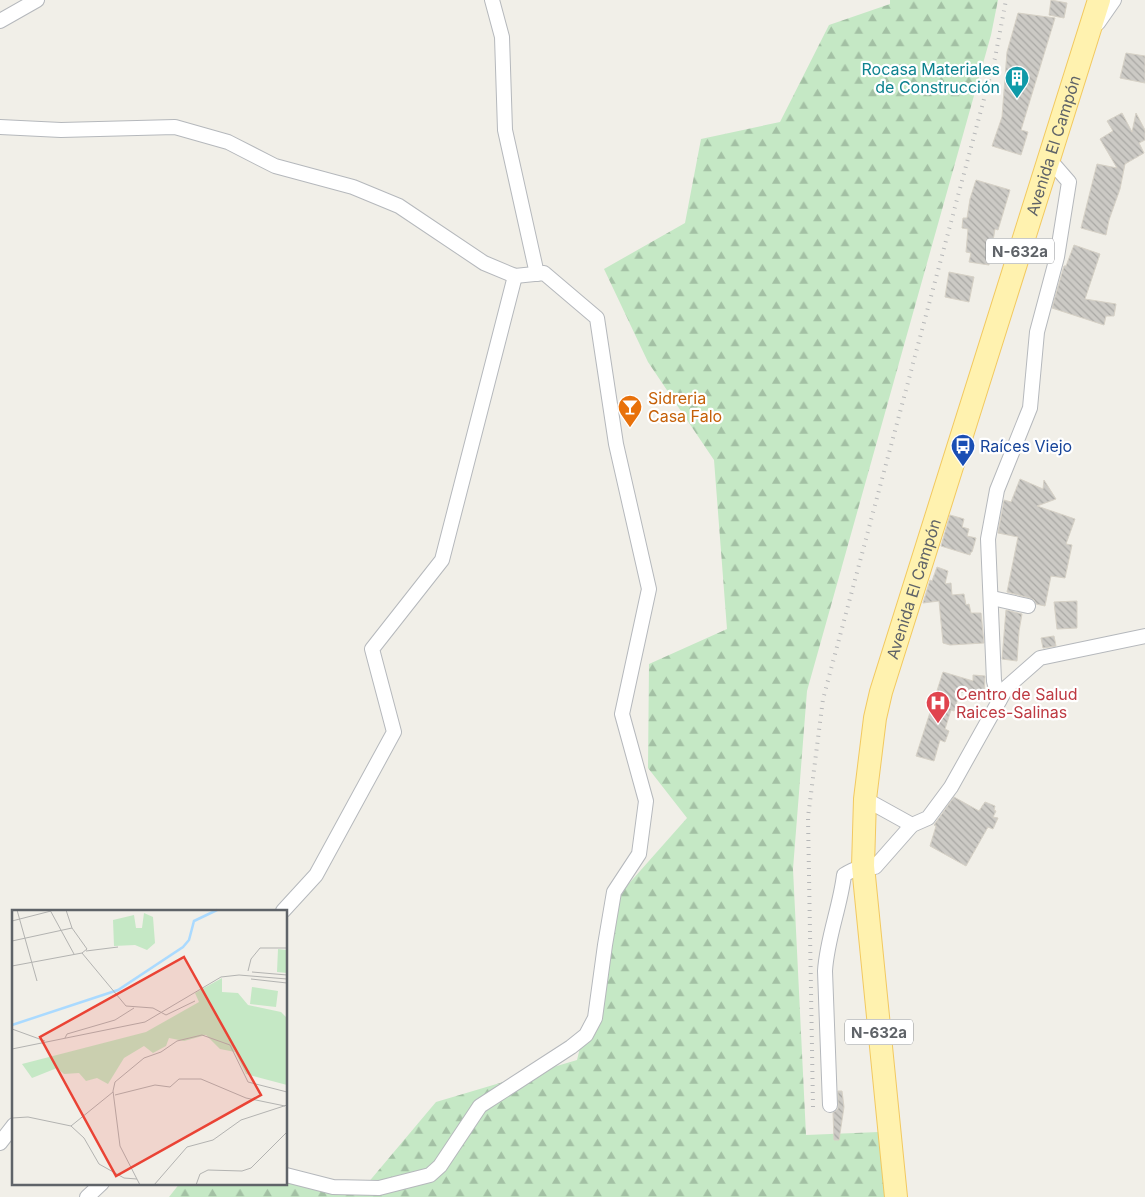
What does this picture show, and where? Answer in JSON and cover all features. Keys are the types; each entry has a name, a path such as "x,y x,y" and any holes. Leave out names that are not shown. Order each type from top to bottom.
{"main road":[{"name":"Avenida El Campón","path":"896,1197 863,866 865,799 872,734 881,692 1099,0"}],"street":[{"path":"0,20 37,0"},
{"path":"492,0 502,38 505,130 537,274"},
{"path":"1087,38 1114,0"},
{"path":"0,128 61,130 175,127 228,142 275,166 352,186 399,206 484,263 515,276 544,273 597,318 616,444 649,589 622,714 646,801 639,854 614,892 595,1018 586,1035 571,1048 480,1106 440,1166 430,1175 379,1188 333,1187 288,1176"},
{"path":"999,701 994,681 992,598 988,540 997,490 1030,408 1037,332 1057,257 1069,182 1049,159"},
{"path":"284,910 316,875 394,732 372,649 442,560 515,276"},
{"path":"992,598 1028,606"},
{"path":"830,1105 824,971 826,950 841,900 844,875 852,869 863,866 875,867 912,825 928,818 951,787 1007,687 1040,658 1145,636"},
{"path":"865,799 912,825"},
{"path":"0,1143 12,1128"},
{"path":"87,1197 101,1184"}],"green space":[{"path":"890,0 998,0 991,35 807,691 793,869 806,1135 879,1132 887,1197 169,1197 179,1184 288,1184 288,1177 367,1184 436,1102 577,1060 617,897 687,818 648,768 649,664 727,629 714,460 648,362 604,269 685,223 701,139 780,122 829,25 890,4"}],"building":[{"path":"1051,0 1067,3 1064,18 1049,15"},
{"name":"Rocasa Materiales de Construcción","path":"1018,13 1055,18 1021,130 1028,132 1021,155 992,146 1002,117 1007,52"},
{"path":"1126,53 1145,56 1145,83 1120,78"},
{"path":"1122,113 1132,132 1136,113 1145,130 1145,140 1139,143 1144,153 1125,164 1120,189 1106,235 1081,228 1097,164 1117,168 1100,139 1113,131 1107,121"},
{"path":"976,180 1010,190 998,230 995,229 989,265 969,262 971,253 966,252 968,229 962,228 963,218 967,218"},
{"path":"1074,245 1100,254 1085,299 1116,304 1114,316 1106,316 1104,325 1052,308 1064,266 1066,266"},
{"path":"949,272 974,277 969,302 945,297"},
{"path":"1020,479 1043,489 1044,480 1056,499 1037,506 1075,519 1066,544 1072,545 1065,578 1051,576 1045,606 1036,604 1030,598 1007,592 1018,537 998,533 1004,500 1011,502"},
{"path":"950,515 964,519 962,527 969,529 967,536 976,538 970,555 941,546"},
{"path":"937,567 948,571 945,584 951,583 952,595 964,594 966,605 969,604 971,613 981,613 984,643 950,645 943,643 939,601 923,603 930,580 932,581"},
{"path":"1077,601 1077,628 1057,629 1054,602"},
{"path":"1006,610 1022,614 1017,661 1002,659"},
{"path":"1054,636 1056,646 1043,648 1041,638"},
{"path":"943,672 973,681 973,675 985,676 984,694 960,692 954,711 951,710 945,729 949,731 945,742 940,740 934,761 916,756"},
{"path":"954,797 979,811 985,802 995,806 994,810 996,811 993,817 998,818 993,829 988,827 966,866 930,846 936,826 934,825"},
{"path":"838,1091 842,1091 844,1107 839,1140 834,1140 833,1113 838,1109"}],"railway":[{"path":"813,1107 808,817 823,699 995,58 1006,0"}],"place":[{"name":"Rocasa Materiales de Construcción","path":"1017,99"},
{"name":"Sidreria Casa Falo","path":"630,428"},
{"name":"Raíces Viejo","path":"963,467"},
{"name":"Centro de Salud Raices-Salinas","path":"938,724"}]}
